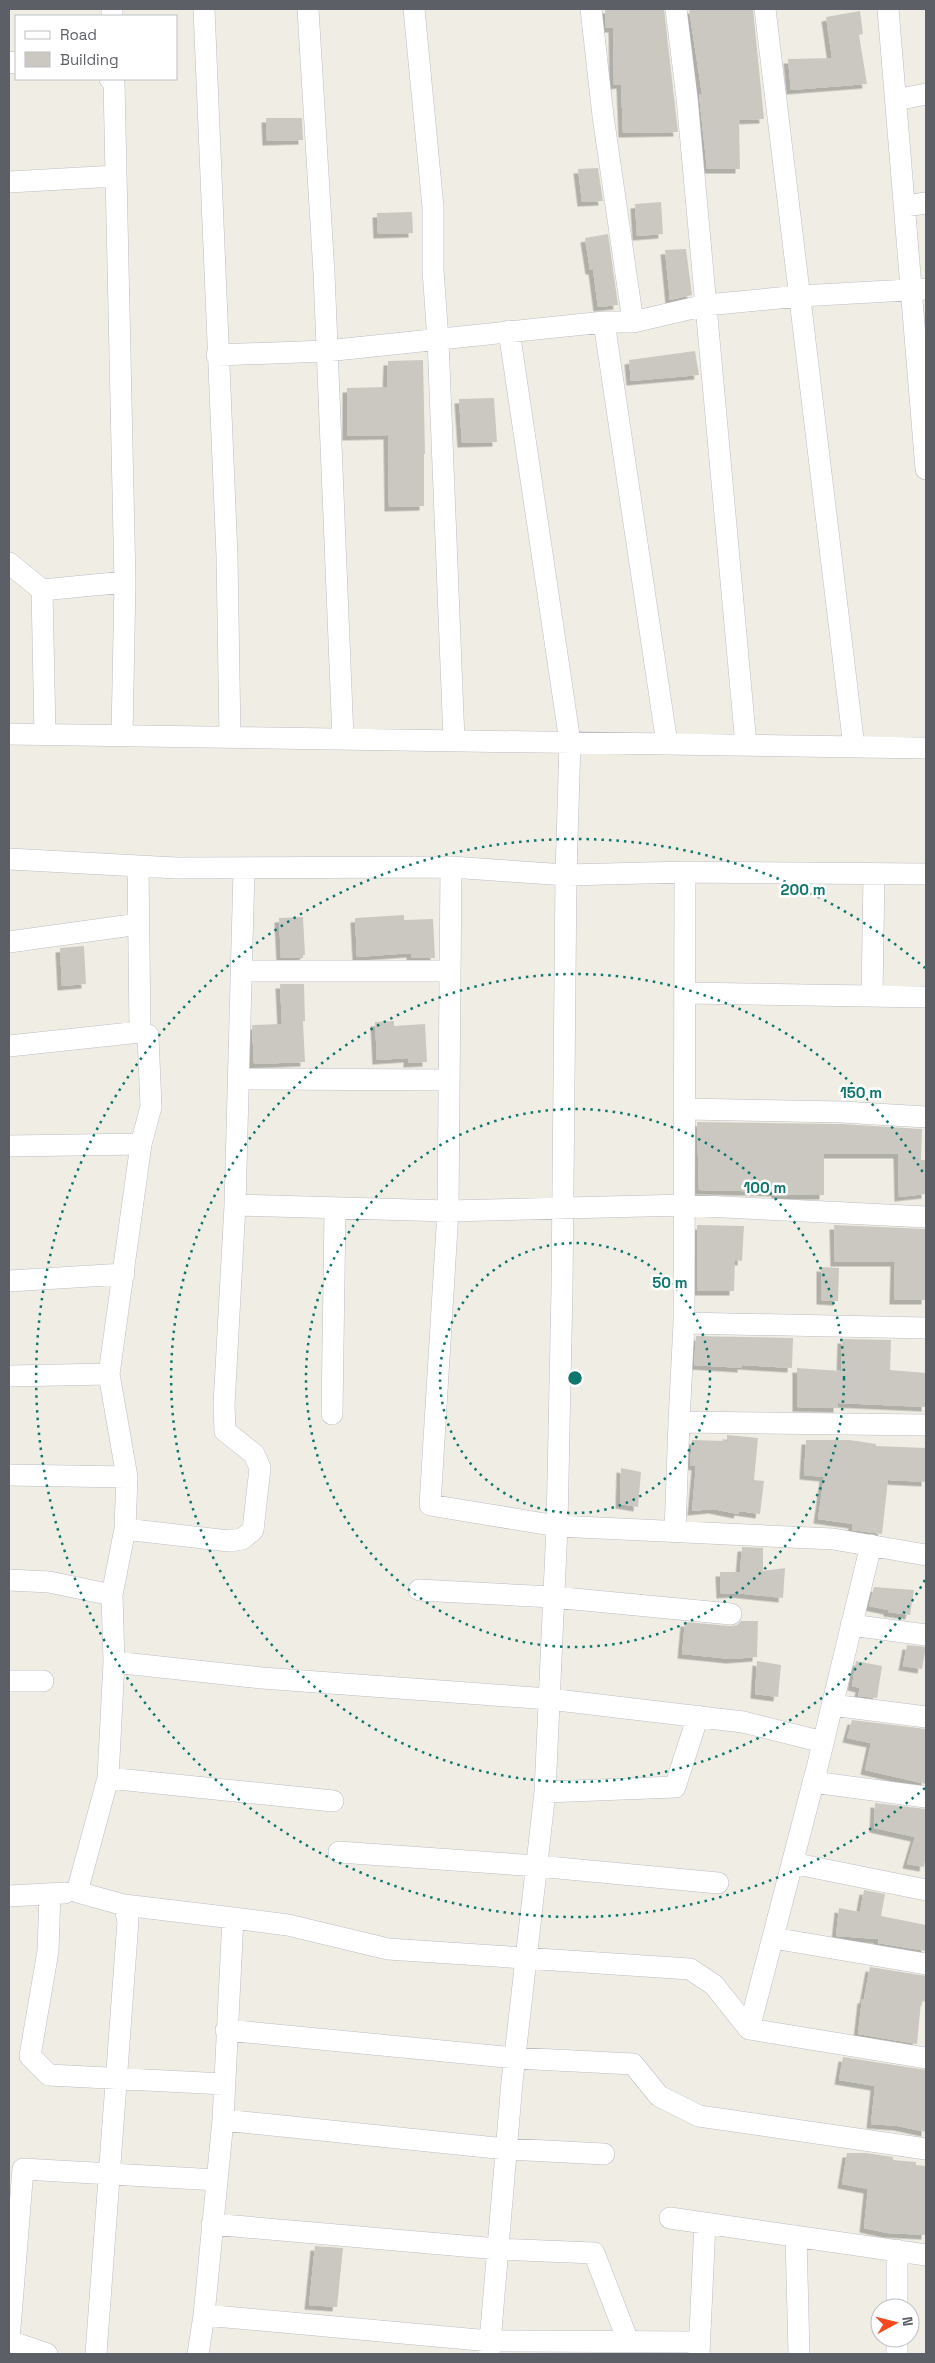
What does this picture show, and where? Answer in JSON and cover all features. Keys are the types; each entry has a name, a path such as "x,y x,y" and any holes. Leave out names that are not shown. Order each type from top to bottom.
{"street":[{"path":"204,9 217,355 227,556 230,737"},
{"path":"308,9 324,272 343,738"},
{"path":"414,9 433,207 433,270 438,340 454,740"},
{"path":"591,9 603,116 633,322"},
{"path":"676,9 687,98 746,745"},
{"path":"765,9 854,747"},
{"path":"888,9 905,206 919,290 926,469"},
{"path":"111,80 114,83 125,582 122,735"},
{"path":"896,100 926,94"},
{"path":"9,182 116,176"},
{"path":"905,206 926,203"},
{"path":"217,355 326,351 604,322 633,322 706,305 800,296 919,290"},
{"path":"604,322 667,744"},
{"path":"489,2348 515,2058 545,1792 557,1526 564,1208 566,875 570,742 509,331"},
{"path":"9,563 42,590 125,582"},
{"path":"42,590 45,734"},
{"path":"9,734 926,748"},
{"path":"9,859 244,870 451,867 566,875 685,872 926,874"},
{"path":"9,1046 140,1032 138,866"},
{"path":"451,867 448,1211 430,1505 557,1526 833,1539 926,1555"},
{"path":"125,1529 229,1541 242,1539 254,1530 260,1468 254,1454 225,1431 224,1405 235,1205 244,870"},
{"path":"675,1531 684,1323 685,872"},
{"path":"872,996 874,874"},
{"path":"9,942 138,924"},
{"path":"242,971 450,971"},
{"path":"685,993 926,997"},
{"path":"77,1892 108,1778 114,1662 112,1594 125,1529 127,1476 109,1374 141,1144 151,1107 148,1035"},
{"path":"238,1079 449,1080"},
{"path":"685,1109 842,1112 926,1117"},
{"path":"9,1146 141,1144"},
{"path":"235,1205 448,1211 684,1205 926,1217"},
{"path":"332,1208 336,1211 332,1414"},
{"path":"9,1280 124,1274"},
{"path":"684,1323 926,1328"},
{"path":"9,1376 109,1374"},
{"path":"680,1422 926,1424"},
{"path":"9,1474 127,1476"},
{"path":"749,2029 813,1782 871,1545"},
{"path":"9,1580 49,1582 112,1594"},
{"path":"420,1590 554,1597 731,1614"},
{"path":"851,1625 926,1635"},
{"path":"114,1662 262,1678 549,1699 743,1722 823,1742"},
{"path":"9,1681 43,1681"},
{"path":"832,1704 926,1717"},
{"path":"545,1792 675,1787 698,1716"},
{"path":"108,1778 332,1801"},
{"path":"813,1782 926,1797"},
{"path":"339,1852 536,1866 718,1883"},
{"path":"792,1863 926,1890"},
{"path":"9,1896 77,1892 124,1905 288,1925 388,1949 690,1970 714,1985 749,2029 926,2058"},
{"path":"50,1894 48,1951 30,2056 49,2075 224,2084"},
{"path":"96,2354 128,1921 124,1905"},
{"path":"198,2354 204,2315 223,2120 233,1918"},
{"path":"772,1938 926,1964"},
{"path":"226,2030 515,2058 633,2064 659,2096 699,2116 926,2149"},
{"path":"223,2120 507,2149 604,2154"},
{"path":"37,2353 9,2341 13,2234 23,2169 109,2172 217,2180"},
{"path":"670,2218 926,2254"},
{"path":"204,2315 489,2348 628,2341 699,2348 705,2223"},
{"path":"212,2224 498,2249 594,2253 628,2341"},
{"path":"796,2236 799,2354"},
{"path":"897,2250 897,2298"}],"building":[{"path":"605,9 664,9 678,132 623,133 621,84 614,85 613,28 606,28"},
{"path":"689,9 753,9 764,119 739,120 740,169 707,169 699,94 702,94"},
{"path":"860,11 863,34 859,35 867,84 791,90 788,59 832,58 826,17"},
{"path":"266,118 302,118 303,140 267,141"},
{"path":"598,168 603,201 582,202 578,169"},
{"path":"661,202 663,234 637,236 635,204"},
{"path":"412,212 413,233 378,234 377,213"},
{"path":"608,234 618,305 598,307 593,270 590,270 585,238"},
{"path":"686,249 692,295 670,300 665,250"},
{"path":"695,351 699,375 631,381 629,360"},
{"path":"423,360 424,506 389,507 388,435 347,436 347,388 387,387 388,361"},
{"path":"494,398 497,442 462,443 459,399"},
{"path":"404,915 404,920 433,919 435,958 411,958 411,953 357,957 355,918"},
{"path":"303,917 305,955 303,955 303,958 281,958 279,918"},
{"path":"84,946 86,984 62,986 60,948"},
{"path":"280,984 304,984 305,1062 254,1064 252,1025 282,1024"},
{"path":"394,1021 394,1026 425,1024 427,1062 408,1063 408,1058 377,1060 375,1022"},
{"path":"697,1122 842,1124 922,1129 921,1160 926,1160 926,1194 899,1197 898,1154 824,1154 824,1195 776,1195 776,1192 699,1190"},
{"path":"697,1225 744,1226 742,1261 735,1260 734,1291 697,1291"},
{"path":"834,1225 926,1229 926,1300 894,1300 895,1262 835,1262"},
{"path":"821,1267 839,1268 838,1301 821,1300"},
{"path":"696,1336 793,1338 792,1368 742,1365 742,1368 694,1365"},
{"path":"842,1339 891,1340 890,1370 926,1373 926,1407 838,1403 838,1408 797,1407 797,1368 841,1371"},
{"path":"727,1435 758,1438 754,1480 764,1481 760,1514 739,1511 738,1514 713,1509 692,1511 696,1466 690,1465 692,1440 727,1441"},
{"path":"806,1440 850,1440 876,1444 876,1446 926,1448 926,1482 888,1480 882,1534 852,1530 853,1524 818,1519 824,1477 804,1475"},
{"path":"621,1468 641,1472 638,1507 620,1504"},
{"path":"742,1547 763,1548 763,1571 785,1568 783,1598 735,1593 721,1594 720,1572 740,1572"},
{"path":"874,1587 914,1590 910,1615 888,1612 888,1610 869,1606"},
{"path":"741,1621 758,1621 757,1657 731,1659 682,1654 685,1622 730,1626 737,1625"},
{"path":"907,1645 926,1647 922,1669 903,1666"},
{"path":"757,1661 781,1665 778,1697 755,1694"},
{"path":"856,1661 882,1666 877,1698 858,1696 860,1688 852,1686"},
{"path":"852,1720 926,1729 926,1784 865,1770 871,1743 847,1738"},
{"path":"875,1803 926,1809 926,1854 924,1867 907,1864 915,1837 874,1828"},
{"path":"864,1890 885,1894 881,1916 926,1925 926,1951 878,1943 878,1939 836,1936 839,1908 860,1912"},
{"path":"870,1967 926,1976 926,2001 921,2002 917,2044 858,2034 862,1999 864,1999"},
{"path":"843,2057 926,2070 926,2132 898,2126 871,2124 875,2086 839,2080"},
{"path":"847,2153 866,2153 893,2157 893,2160 916,2162 916,2165 926,2166 926,2235 887,2233 864,2228 868,2189 842,2184"},
{"path":"315,2246 343,2248 337,2307 309,2305"}]}
